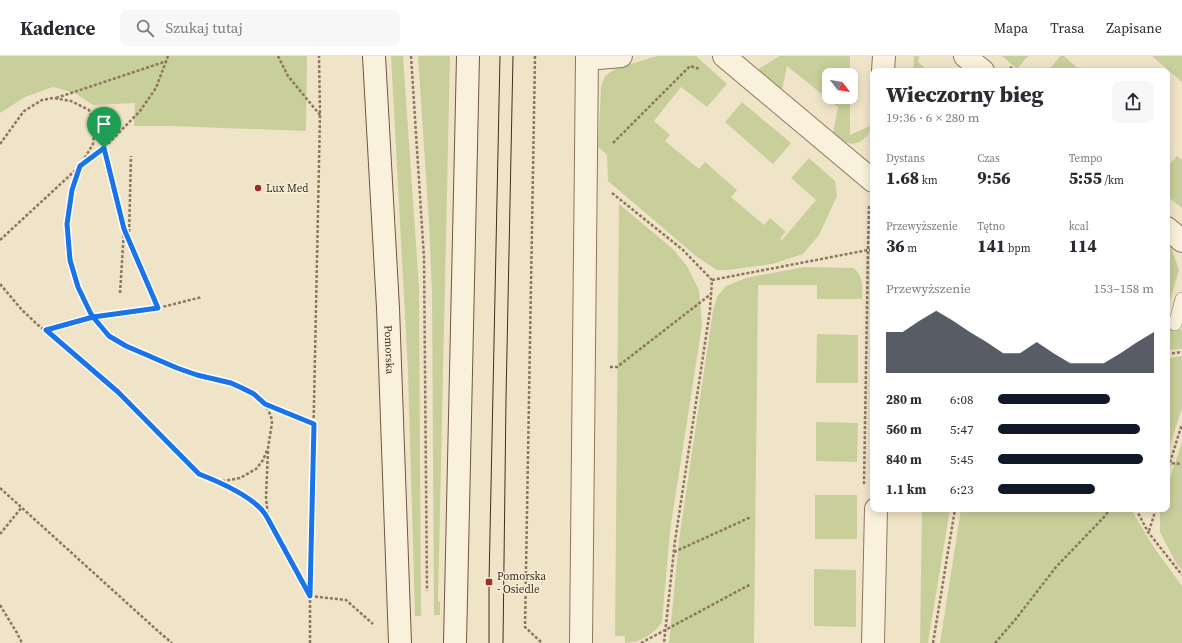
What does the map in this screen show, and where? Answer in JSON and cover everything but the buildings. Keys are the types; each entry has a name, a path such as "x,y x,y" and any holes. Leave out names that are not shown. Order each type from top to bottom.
{"main road":[{"name":"Pomorska","path":"374,56 388,308 400,643"},
{"path":"455,643 468,56"},
{"path":"581,643 587,58 621,56"},
{"path":"724,56 870,189"},
{"path":"884,56 884,68"},
{"path":"965,56 979,68"},
{"path":"1170,231 1182,241"},
{"path":"873,643 876,512"}],"lane":[{"path":"1175,324 1182,299"}],"path":[{"path":"0,240 80,166 104,148 140,111 156,88 168,56"},
{"path":"278,56 288,76 320,114"},
{"path":"310,643 320,114 319,56"},
{"path":"411,56 424,258 427,596"},
{"path":"535,56 525,627 541,643"},
{"path":"0,144 24,111 42,100 55,98 167,60"},
{"path":"612,144 690,66 702,70"},
{"path":"55,98 71,101 89,110 95,125 93,144 80,166 72,190 67,224 70,260 78,287 93,317 109,336 126,346 177,368 197,375 231,383 254,394 265,404 314,424"},
{"path":"104,148 124,229 158,308"},
{"path":"128,239 131,156"},
{"path":"606,188 683,250 712,280 710,310 674,552 664,643"},
{"path":"864,486 870,210"},
{"path":"120,293 124,229"},
{"path":"712,280 868,250"},
{"path":"0,284 22,310 118,392 199,474 244,496 260,508 268,519 310,596"},
{"path":"584,367 617,367 711,294"},
{"path":"46,330 93,317 158,308 202,297"},
{"path":"1170,354 1182,352"},
{"path":"265,404 271,416 272,423 268,448 266,497 268,519"},
{"path":"1170,457 1182,424"},
{"path":"211,479 224,481 240,478 248,474 256,469 263,460 268,448"},
{"path":"1170,463 1182,464"},
{"path":"0,488 172,643"},
{"path":"0,534 22,507"},
{"path":"934,643 955,512"},
{"path":"995,643 1015,620 1056,567 1108,512"},
{"path":"1138,512 1148,532 1182,575"},
{"path":"1148,532 1155,512"},
{"path":"674,552 751,517"},
{"path":"641,643 751,584"},
{"path":"310,596 346,600 378,628"},
{"path":"0,605 22,643"}],"green space":[{"path":"0,56 307,56 306,131 134,126 135,103 93,105 75,93 53,87 25,97 0,113"},
{"path":"391,56 403,56 419,289 421,616 415,616 408,371"},
{"path":"418,56 450,56 438,601 440,602 440,615 434,615 432,293"},
{"path":"657,56 696,56 727,84 707,107 681,87 654,121 670,135 665,141 699,169 705,162 737,190 731,197 764,225 770,218 786,232 780,238 782,240 816,200 791,178 809,158 835,181 837,196 819,235 803,254 772,264 717,270 697,257 608,181 607,155 598,147 601,87 605,76 615,69"},
{"path":"780,56 850,56 850,68 822,68 822,94 787,66 782,90 758,69"},
{"path":"914,56 919,56 918,62 925,68 913,68"},
{"path":"1002,56 1028,56 1018,68 1016,68"},
{"path":"1060,56 1064,56 1078,68 1050,68"},
{"path":"1152,56 1182,56 1182,82 1170,72 1170,68 1166,68"},
{"path":"742,102 791,143 773,164 725,122"},
{"path":"834,104 850,104 850,135 870,126 867,136 860,142 853,144 843,142 833,133 838,107"},
{"path":"1177,156 1182,160 1182,208 1170,198 1170,164"},
{"path":"619,204 673,249 687,266 699,290 702,325 670,531 662,622 651,634 641,640 631,643 625,643 625,636 615,636"},
{"path":"1170,246 1179,270 1170,300"},
{"path":"804,267 853,268 857,271 861,278 862,299 817,299 817,285 758,285 754,643 669,643 679,540 713,310 717,297 726,286 746,278"},
{"path":"1170,326 1182,330 1182,349 1170,350"},
{"path":"817,334 858,335 858,383 816,383"},
{"path":"1182,356 1182,408 1170,446 1170,358"},
{"path":"816,422 858,423 857,462 816,461"},
{"path":"1182,442 1182,570 1176,563 1160,532 1160,512 1170,512 1170,479"},
{"path":"815,495 857,495 857,539 815,539"},
{"path":"922,512 950,512 928,643 920,643"},
{"path":"961,512 1133,512 1155,549 1182,586 1182,643 940,643"},
{"path":"814,569 856,570 856,627 814,626"}],"tram line":[{"path":"489,643 500,56"},
{"path":"503,643 513,56"}],"place":[{"name":"Lux Med","path":"258,188"},
{"name":"Pomorska - Osiedle","path":"489,582"}],"route":[{"path":"104,148 80,166 72,190 67,224 70,260 78,287 93,317 46,330 133,406 199,474 244,496 260,508 268,519 310,596 314,424 265,404 254,394 231,383 197,375 177,368 126,346 109,336 93,317 158,308 124,229 104,148"}]}
